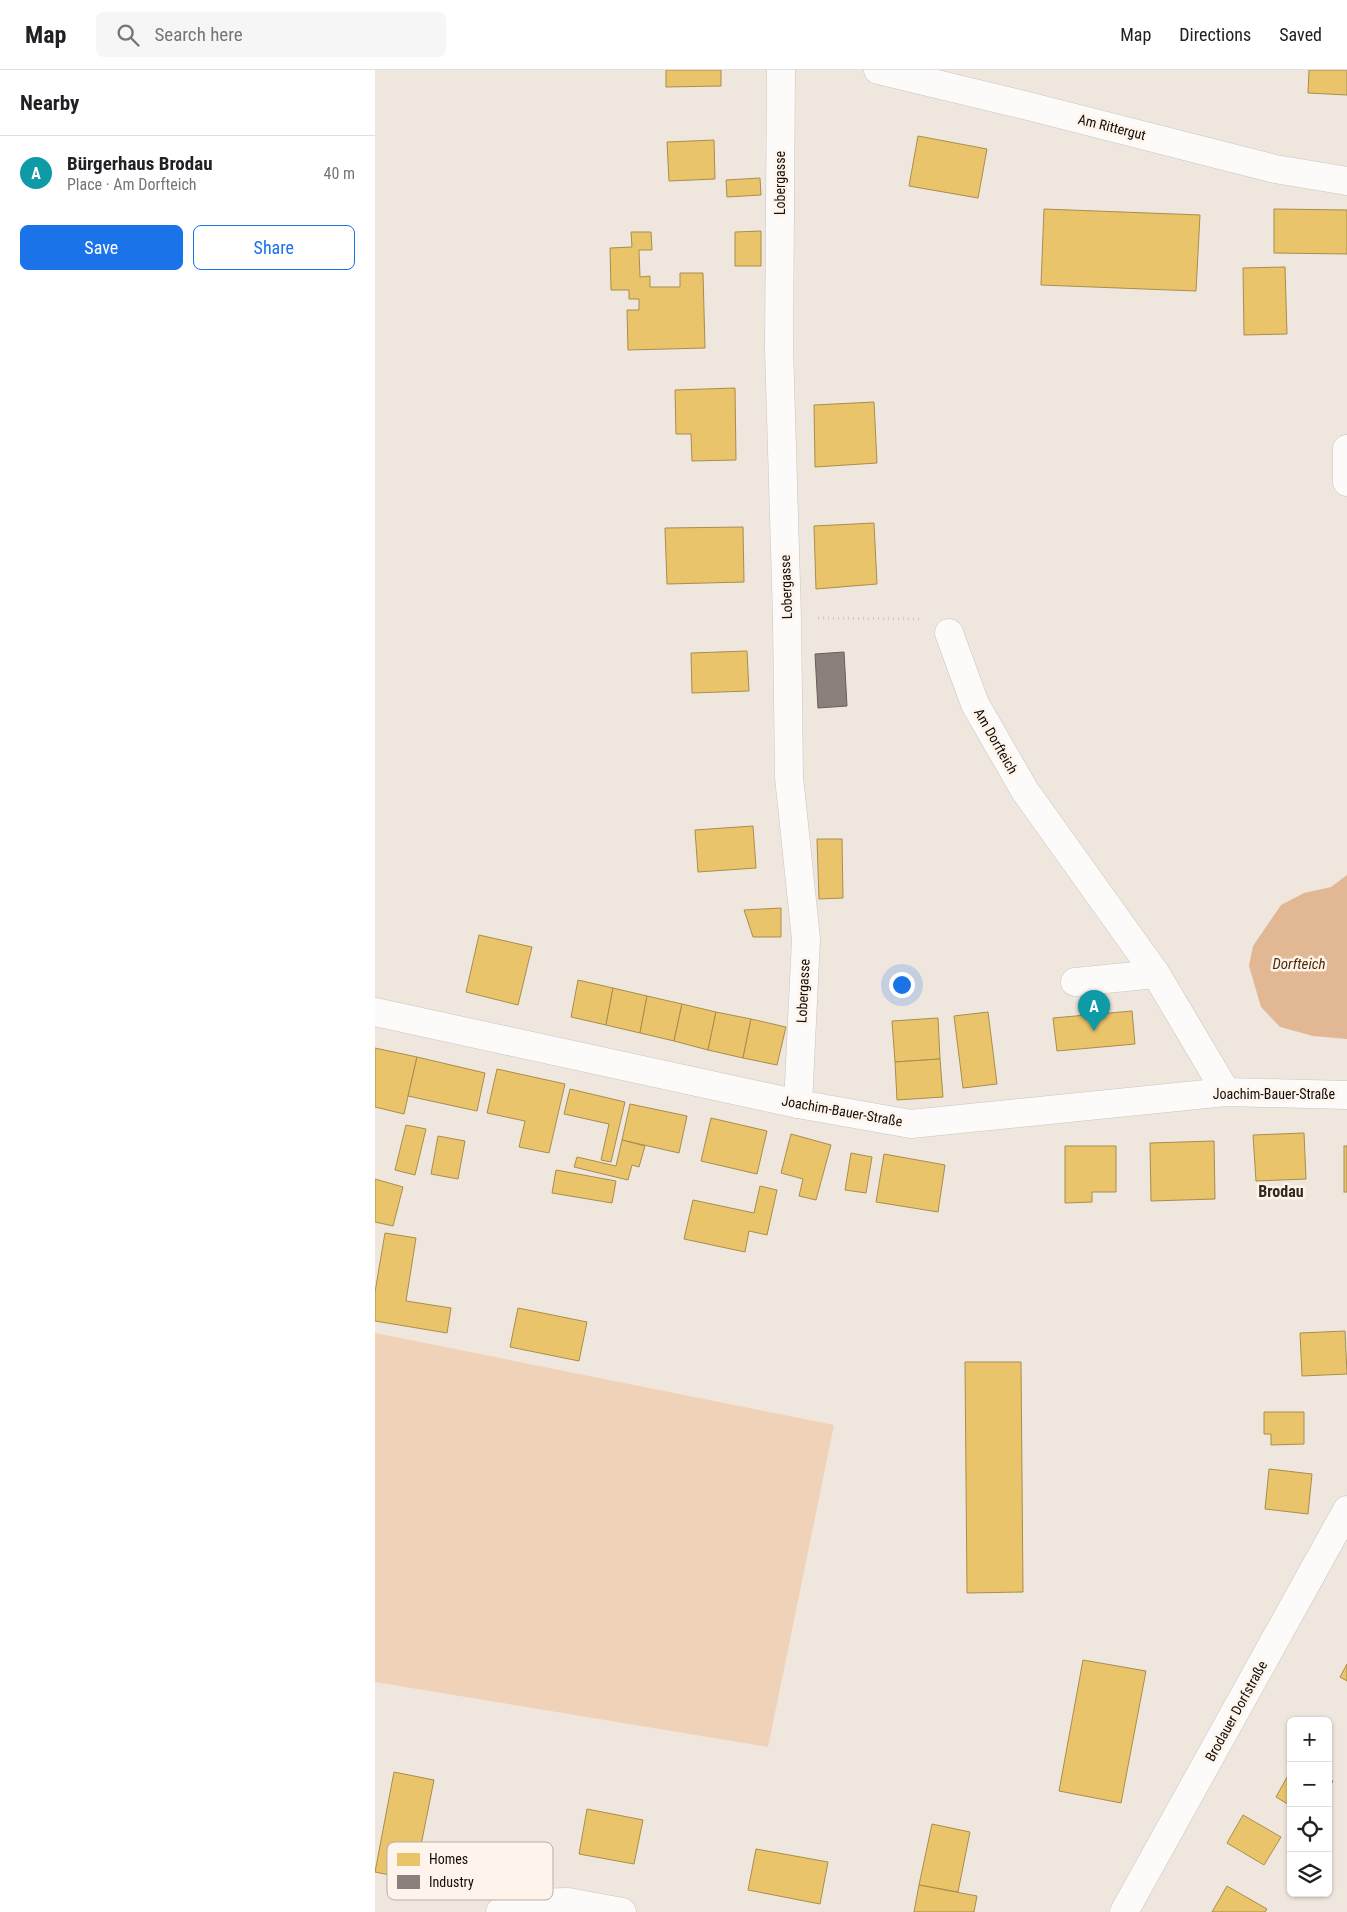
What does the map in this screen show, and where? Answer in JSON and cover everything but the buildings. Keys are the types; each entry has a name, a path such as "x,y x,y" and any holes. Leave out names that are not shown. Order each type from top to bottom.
{"street":[{"name":"Lobergasse","path":"781,70 779,348 787,618 789,777 806,939 798,1104"},
{"name":"Am Rittergut","path":"878,70 1275,169 1347,181"},
{"path":"1347,449 1347,482"},
{"name":"Am Dorfteich","path":"949,633 975,704 1025,791 1156,974 1226,1092"},
{"path":"1075,982 1156,974"},
{"name":"Joachim-Bauer-Straße","path":"375,1012 798,1104 911,1124 1226,1092 1347,1095"},
{"name":"Brodauer Dorfstraße","path":"1124,1912 1347,1510"},
{"path":"500,1912 529,1903 568,1902 622,1912"}],"path":[{"path":"787,618 926,620 949,633"}],"shaded area":[{"path":"375,1333 834,1425 768,1747 375,1682"}],"water":[{"name":"Dorfteich","path":"1347,875 1347,1039 1313,1036 1280,1027 1261,1007 1249,966 1253,946 1281,905 1304,893 1331,887"}],"place":[{"name":"Bürgerhaus Brodau","path":"1094,1031"}],"district":[{"name":"Brodau","path":"1281,1191"}]}
